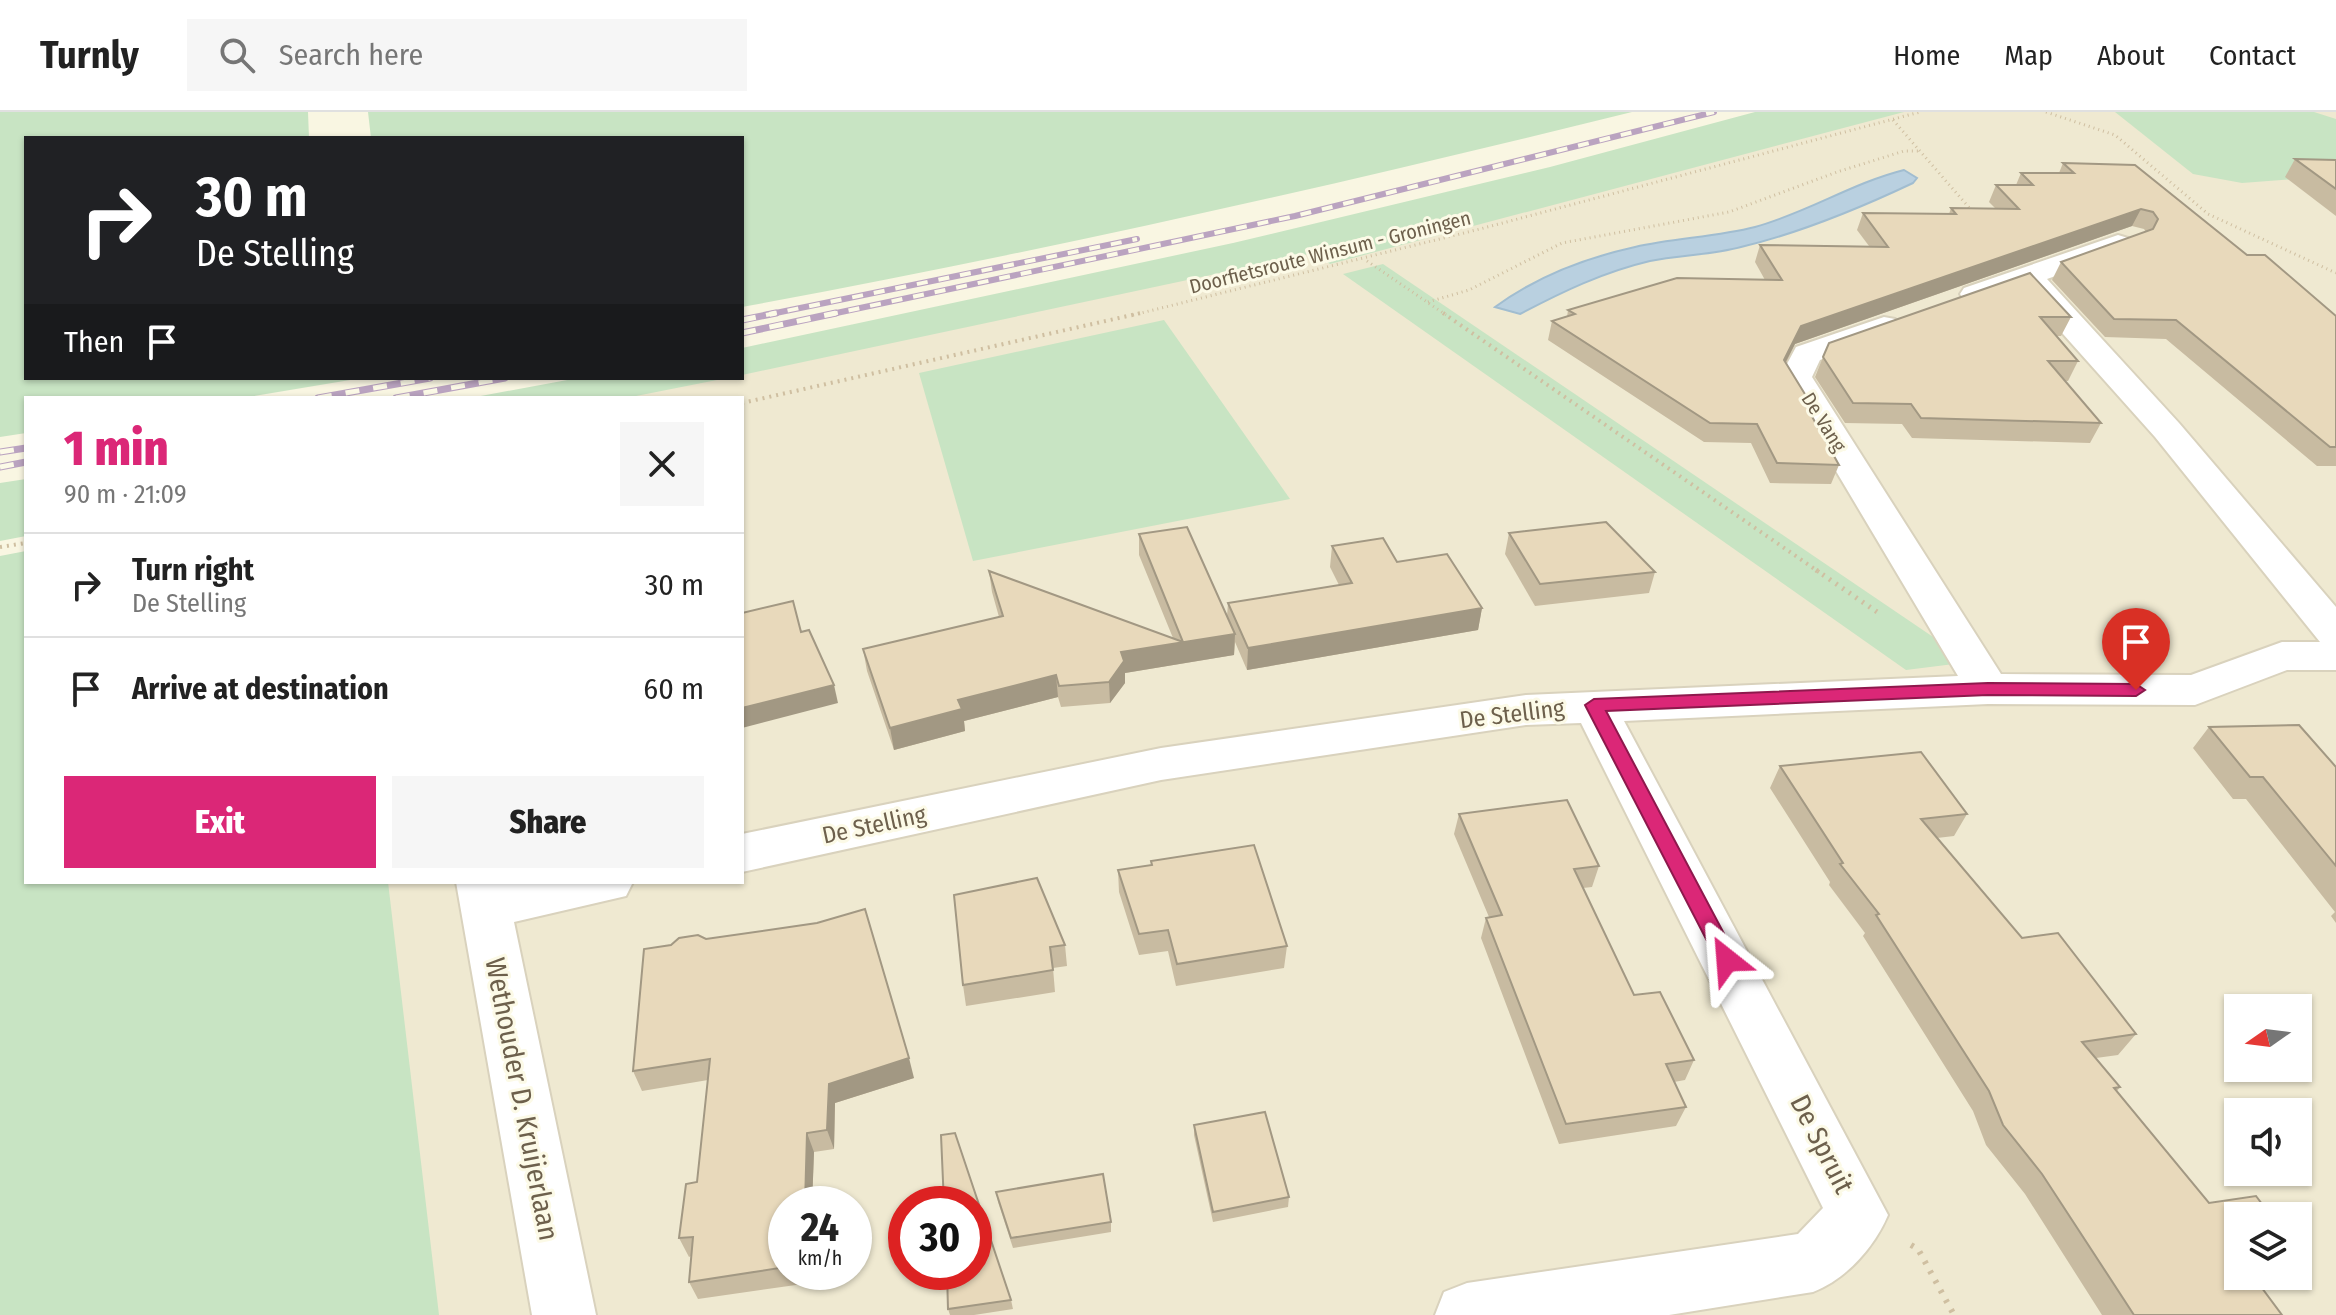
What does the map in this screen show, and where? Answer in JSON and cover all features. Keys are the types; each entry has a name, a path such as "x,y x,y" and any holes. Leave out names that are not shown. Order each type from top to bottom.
{"street":[{"name":"De Vang","path":"1988,689 1796,377 1807,354 2133,238"},
{"path":"2027,275 2167,430 2336,634"},
{"name":"De Stelling","path":"744,853 1161,764 1526,710 1988,689 2195,690 2282,656 2336,656"},
{"name":"De Spruit","path":"1467,1315 1813,1262 1858,1215 1594,705"},
{"path":"483,895 589,884"},
{"name":"Wethouder D. Kruijerlaan","path":"483,895 564,1315"}],"path":[{"name":"Doorfietsroute Winsum - Groningen","path":"744,403 954,358 1367,261 1920,112"},
{"path":"2046,112 2115,135 2208,214 2336,273"},
{"path":"1893,120 2027,275"},
{"path":"1427,302 1469,290 1562,243 1729,212 1837,172 1904,151 1920,151"},
{"path":"2133,238 2208,214"},
{"path":"1367,261 1884,617"},
{"path":"0,547 24,543"},
{"path":"1858,1215 1918,1249 1954,1315"}],"shaded area":[{"path":"1783,112 2336,112 2336,1315 408,1315 351,884 744,884 744,396 575,396 653,380 744,380 744,362"}],"green space":[{"path":"0,112 308,112 309,136 24,136 24,380 350,380 254,396 24,396 24,433 0,437"},
{"path":"368,112 1632,112 1188,216 966,264 744,307 744,136 371,136"},
{"path":"1755,112 1904,112 1330,264 1314,253 744,375 744,348 1233,243 1550,167"},
{"path":"2115,112 2314,112 2336,119 2336,176 2242,183 2193,174"},
{"path":"1383,264 1970,662 1906,670 1343,274"},
{"path":"1164,320 1290,499 973,561 919,373"},
{"path":"567,380 717,380 636,396 481,396"},
{"path":"24,479 24,536 0,541 0,483"},
{"path":"24,551 24,884 388,884 439,1315 0,1315 0,556"}],"water":[{"path":"1904,170 1917,178 1913,183 1807,227 1730,250 1661,259 1616,271 1583,283 1520,314 1495,307 1544,278 1580,263 1650,244 1755,227"}],"building":[{"path":"2295,159 2336,160 2336,189"},
{"path":"2063,163 2135,165 2247,255 2265,255 2336,316 2336,447 2330,447 2176,320 2114,319 2061,262 2153,229 2158,219 2153,212 2141,209 1801,326 1784,360 1811,404 1805,404 1839,465 1777,463 1757,424 1710,423 1552,321 1575,314 1568,310 1677,278 1782,280 1760,245 1888,247 1863,213 1956,214 1951,208 2019,209 1996,185 2033,185 2021,173 2074,173"},
{"path":"2030,273 2071,317 2040,317 2078,361 2048,361 2101,423 1921,418 1911,404 1853,403 1823,357 1829,343"},
{"path":"1606,522 1655,572 1540,584 1509,533"},
{"path":"1187,527 1235,634 1121,652 1124,661 1109,682 1059,686 1056,675 958,700 962,709 890,728 863,649 1003,616 989,571 1183,642 1139,534"},
{"path":"1383,538 1397,562 1447,554 1482,608 1248,648 1228,603 1352,583 1332,546"},
{"path":"793,601 801,632 809,630 834,685 744,708 744,613"},
{"path":"2299,725 2336,767 2336,866 2263,777 2250,777 2209,727"},
{"path":"1921,752 1967,814 1921,819 2022,938 2058,933 2136,1034 2082,1042 2120,1087 2114,1088 2209,1203 2256,1196 2260,1202 2224,1202 2224,1290 2263,1290 2282,1315 2134,1315 2042,1174 2003,1125 1989,1091 1876,915 1879,914 1840,864 1843,863 1780,766"},
{"path":"1567,800 1599,866 1574,869 1634,995 1660,992 1694,1060 1666,1064 1686,1107 1566,1124 1486,918 1502,915 1459,814"},
{"path":"1254,845 1287,946 1177,964 1168,930 1139,934 1118,870 1152,865 1151,861"},
{"path":"1037,878 1065,945 1050,947 1053,970 963,985 954,895"},
{"path":"865,909 909,1058 829,1084 827,1130 807,1133 806,1186 768,1186 768,1270 689,1282 693,1237 679,1238 686,1184 697,1182 710,1059 633,1071 644,949 671,945 679,938 698,935 706,939 817,923"},
{"path":"1265,1112 1289,1197 1213,1212 1194,1125"},
{"path":"955,1133 973,1186 943,1186 941,1135"},
{"path":"1103,1174 1111,1222 1011,1238 996,1192"},
{"path":"992,1243 1011,1300 948,1309 947,1290 992,1290"}],"railway":[{"path":"827,315 1295,216 1714,112"},
{"path":"766,315 1137,239"},
{"path":"744,320 776,313"},
{"path":"744,333 836,313"},
{"path":"329,396 419,380"},
{"path":"407,396 494,380"},
{"path":"0,452 24,448"},
{"path":"0,467 24,462"}],"route":[{"path":"1727,960 1594,705 1988,689 2136,690"}]}
